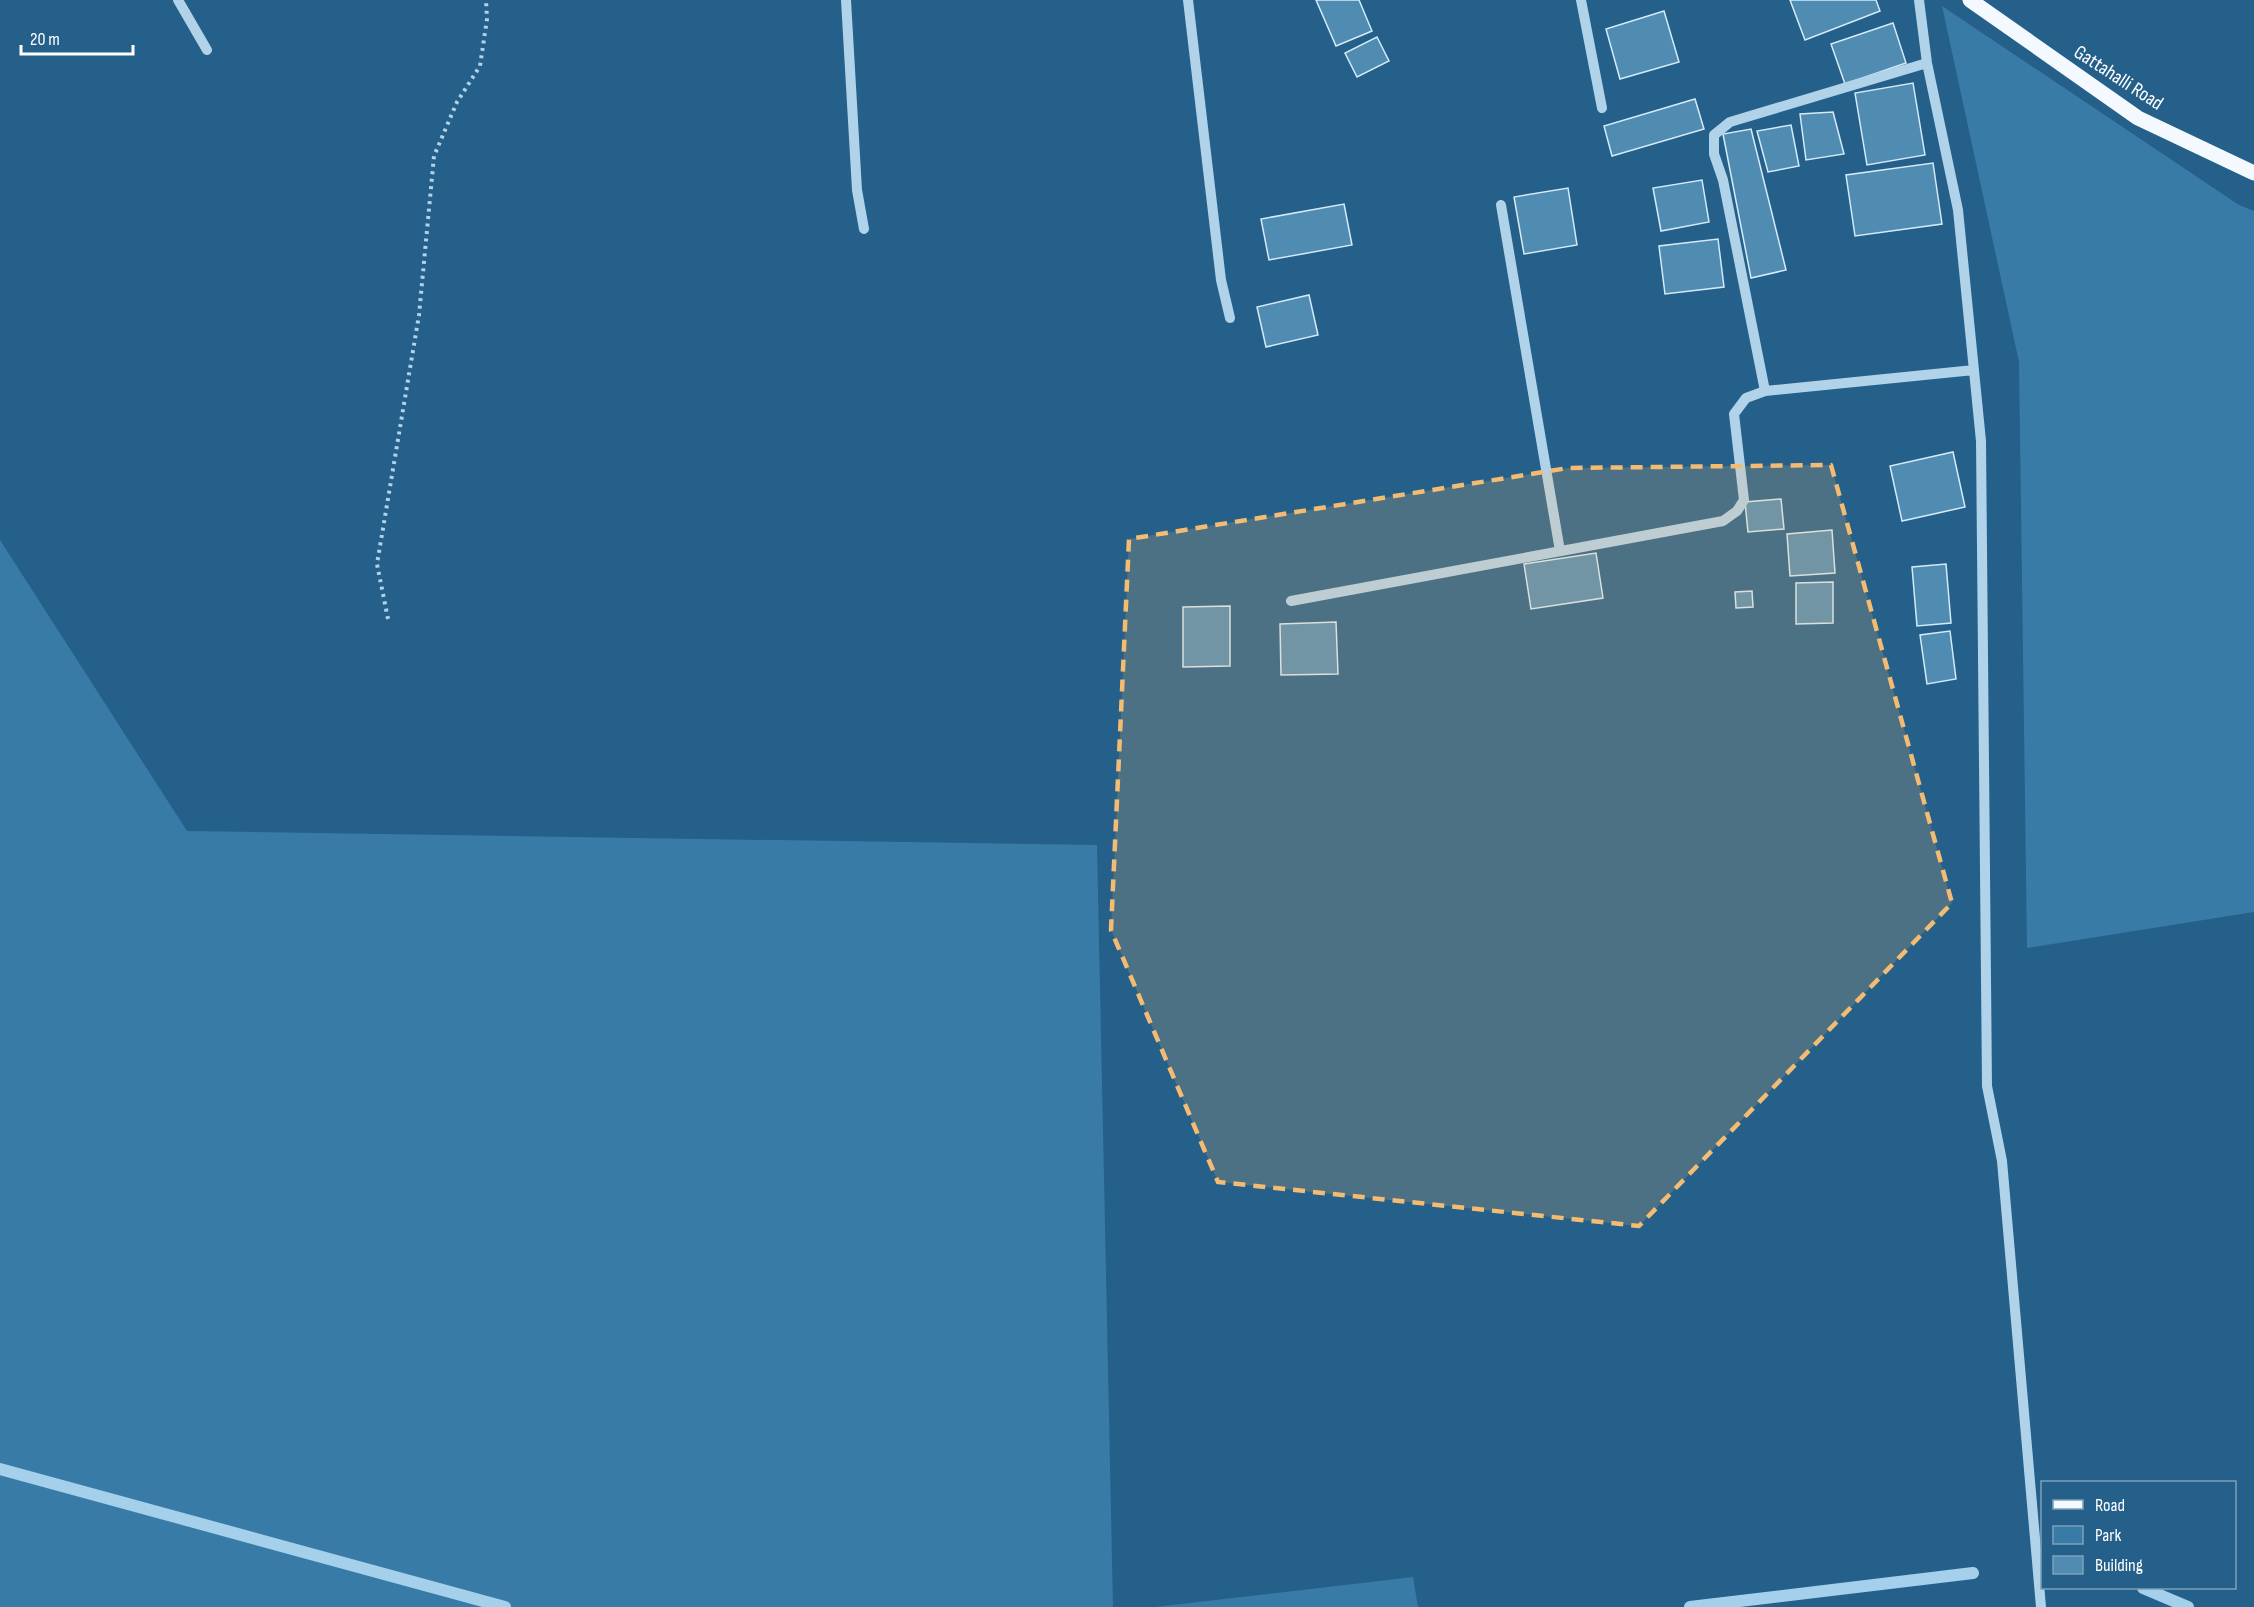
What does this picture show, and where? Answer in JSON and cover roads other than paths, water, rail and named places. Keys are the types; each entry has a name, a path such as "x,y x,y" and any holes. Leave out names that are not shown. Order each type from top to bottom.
{"main road":[{"name":"Gattahalli Road","path":"1970,0 2138,118 2254,173"}],"street":[{"path":"178,0 207,50"},
{"path":"846,0 857,189 864,229"},
{"path":"1188,0 1221,279 1230,318"},
{"path":"1581,0 1602,108"},
{"path":"1919,0 1927,63 1958,210 1981,441 1987,1086 2002,1161 2041,1607"},
{"path":"1765,391 1723,180 1714,154 1714,135 1730,122 1927,63"},
{"path":"1501,205 1560,551"},
{"path":"1291,601 1723,521 1737,511 1744,500 1734,414 1746,398 1765,391 1974,370"}],"waterway":[{"path":"0,1469 505,1607"},
{"path":"1690,1607 1973,1573"},
{"path":"2145,1589 2188,1607"}]}
